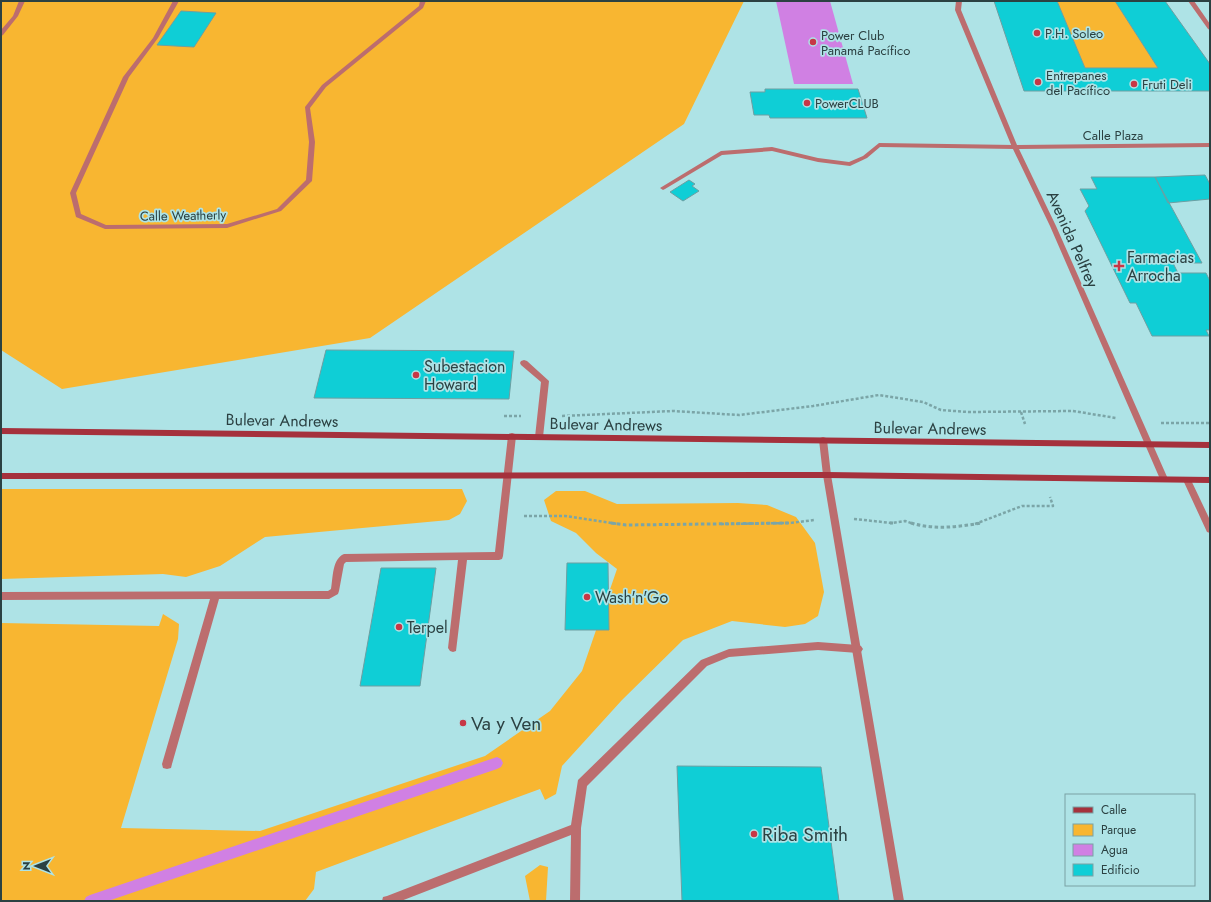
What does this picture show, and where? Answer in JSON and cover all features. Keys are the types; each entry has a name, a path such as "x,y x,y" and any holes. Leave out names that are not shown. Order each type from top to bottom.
{"main road":[{"name":"Bulevar Andrews","path":"1,431 823,440 1150,446 1210,445"},
{"path":"1,476 827,475 1210,480"}],"street":[{"path":"1,34 15,16 22,1"},
{"name":"Calle Weatherly","path":"176,1 155,38 126,77 73,193 78,215 106,227 227,226 279,210 309,181 312,142 307,108 324,86 421,7 423,1"},
{"name":"Avenida Pelfrey","path":"959,1 958,10 1016,147 1141,423 1164,479"},
{"path":"1191,1 1210,28"},
{"name":"Calle Plaza","path":"663,188 721,152 772,149 818,160 850,164 865,157 879,145 1016,147 1210,145"},
{"path":"524,363 545,382 539,437"},
{"path":"1,596 330,595 335,591 340,562 344,558 463,558 499,556 512,436"},
{"path":"823,440 827,475 858,649 899,901"},
{"path":"1187,480 1210,529"},
{"path":"453,648 463,558"},
{"path":"167,764 216,595"},
{"path":"575,901 576,828 582,784 704,663 729,653 818,646 858,649"},
{"path":"387,901 576,828"}],"path":[{"path":"503,416 593,416 673,411 739,415 812,406 880,395 923,402 940,410 968,412 1073,411 1105,415 1141,423 1210,423"},
{"path":"504,516 565,516 626,525 790,523 835,516 892,523 905,521 924,527 953,527 981,523 1022,506 1053,506"}],"green space":[{"path":"1,1 744,1 684,124 370,338 62,389 1,350"},
{"path":"1057,1 1115,1 1158,68 1085,68"},
{"path":"1,489 462,489 467,501 460,514 449,520 265,537 220,566 186,577 163,574 1,579"},
{"path":"556,491 585,491 617,504 738,503 767,505 796,517 815,543 824,592 818,616 805,624 785,627 732,621 683,640 622,700 562,766 556,794 545,800 540,789 316,872 314,889 305,901 1,901 1,623 159,626 163,614 179,624 178,639 121,828 260,831 485,756 550,711 582,671 617,569 596,553 576,533 551,521 544,500"},
{"path":"540,865 548,867 546,901 530,901 525,876"}],"water":[{"name":"Power Club Panamá Pacífico","path":"776,1 830,1 853,84 794,84"}],"building":[{"name":"P.H. Soleo","path":"994,1 1057,1 1085,68 1158,68 1115,1 1165,1 1210,64 1210,91 1024,91"},
{"path":"181,11 216,13 194,47 157,45"},
{"name":"PowerCLUB","path":"765,89 858,89 867,118 770,118 769,115 754,115 750,92 765,92"},
{"path":"1205,175 1210,184 1210,199 1168,203 1155,177"},
{"path":"1091,177 1155,177 1202,263 1173,263 1178,273 1206,273 1210,281 1210,330 1206,330 1209,336 1152,336 1136,303 1130,303 1085,211 1089,206 1080,189 1097,189"},
{"path":"689,180 695,184 692,186 699,191 683,201 670,192"},
{"name":"Subestacion Howard","path":"326,350 514,351 509,399 314,398"},
{"name":"Wash'n'Go","path":"567,563 608,563 609,630 565,630"},
{"name":"Terpel","path":"381,568 436,568 420,686 360,686"},
{"name":"Riba Smith","path":"677,766 821,767 839,901 682,901"}],"waterway":[{"path":"90,901 497,763"}],"place":[{"name":"P.H. Soleo","path":"1037,33"},
{"name":"Power Club Panamá Pacífico","path":"813,42"},
{"name":"Entrepanes del Pacífico","path":"1038,82"},
{"name":"Fruti Deli","path":"1134,84"},
{"name":"PowerCLUB","path":"807,103"},
{"name":"Farmacias Arrocha","path":"1119,266"},
{"name":"Subestacion Howard","path":"416,375"},
{"name":"Wash'n'Go","path":"587,597"},
{"name":"Terpel","path":"399,627"},
{"name":"Va y Ven","path":"463,723"},
{"name":"Riba Smith","path":"754,834"}]}
